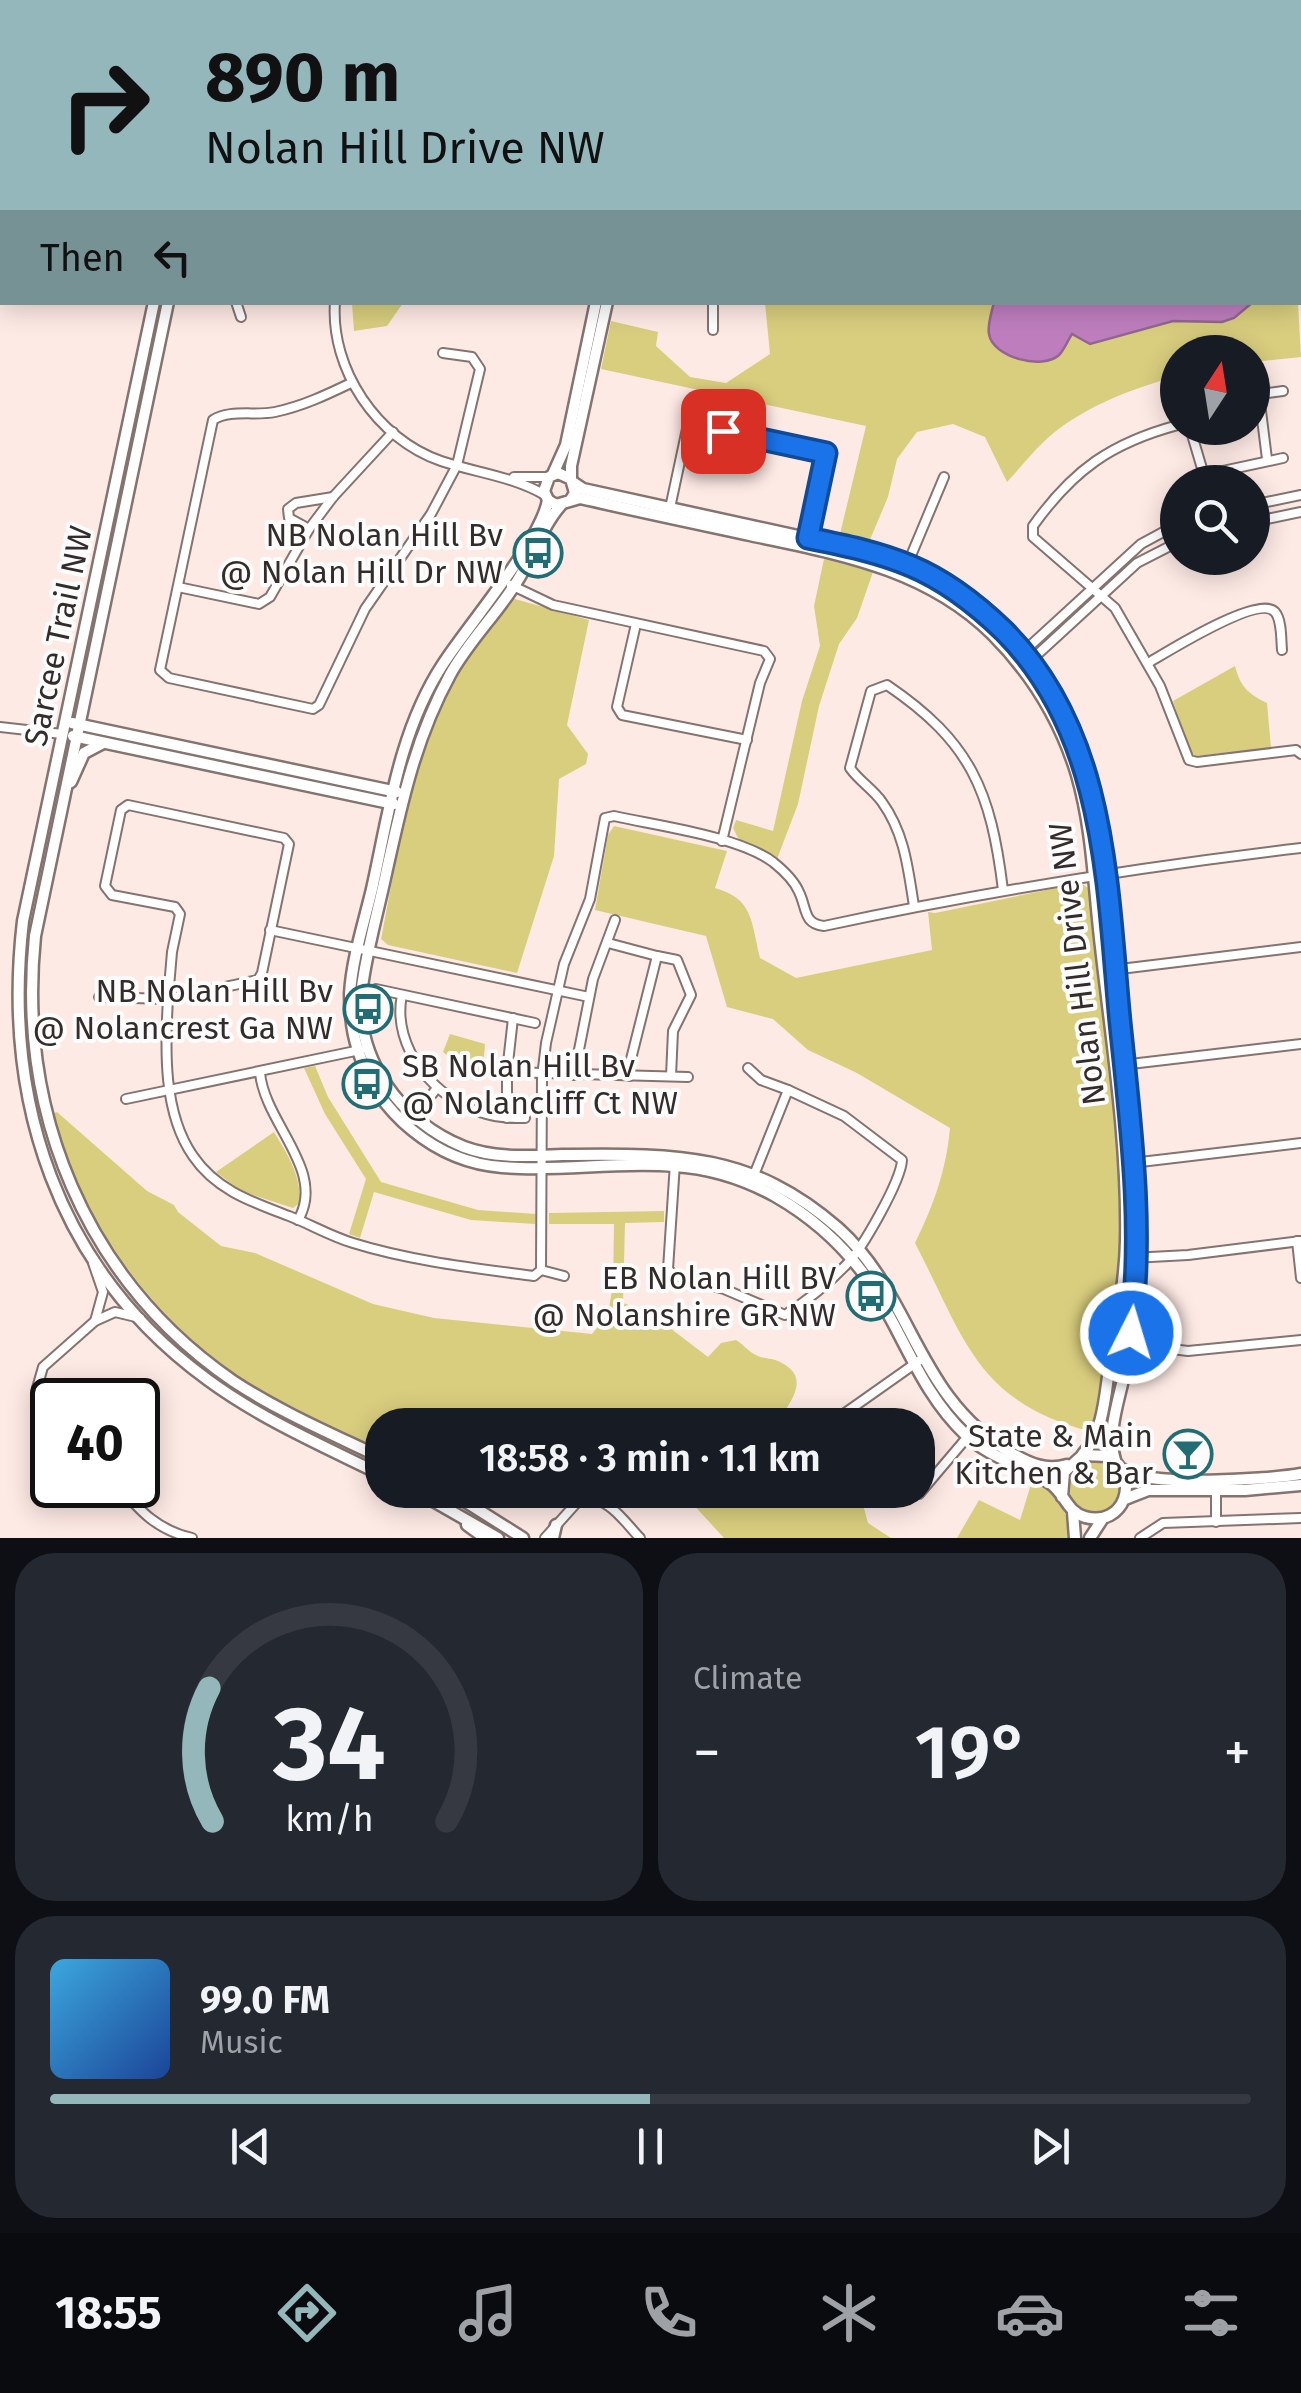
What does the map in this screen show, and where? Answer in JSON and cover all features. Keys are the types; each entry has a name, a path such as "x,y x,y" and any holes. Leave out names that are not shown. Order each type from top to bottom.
{"street":[{"name":"Sarcee Trail NW","path":"153,305 22,921 16,994 23,1080 39,1146 60,1200 89,1252 140,1318 189,1366 243,1404 365,1466"},
{"name":"Sarcee Trail NW","path":"167,305 38,914 30,997 38,1082 69,1183 97,1237 129,1283 183,1340 216,1368 260,1397 365,1450"},
{"path":"237,305 241,317"},
{"path":"334,305 337,343 351,382 393,432 438,460 457,466 504,476 563,474 573,481"},
{"path":"595,305 566,445 544,486 541,521 441,666 420,706 364,948 363,1049 388,1106 429,1142 451,1154 485,1164 698,1158 802,1200 880,1277 919,1361 971,1432 995,1457 1048,1482 1062,1497 1072,1511 1075,1538"},
{"path":"397,798 451,672 514,587 575,492 570,466 606,305"},
{"path":"713,330 714,305"},
{"path":"351,382 295,407 249,416 222,414 212,420 160,670 168,678 312,709 320,705 365,608 431,514 457,466 480,369 472,357 443,353"},
{"path":"1270,393 1283,391"},
{"path":"670,508 688,424 826,453 808,543"},
{"path":"1160,431 1122,443 1060,489 1032,526 1033,537 1114,608 1148,663 1189,760 1296,750 1301,754"},
{"path":"178,587 259,604 270,598 309,528 332,497 393,432"},
{"path":"1265,445 1268,460"},
{"path":"1251,465 1284,458"},
{"path":"504,476 566,503"},
{"path":"905,570 944,477"},
{"name":"Nolan Hill Drive NW","path":"573,481 583,490 624,503 808,543"},
{"path":"1270,501 1301,495"},
{"path":"309,528 288,518 288,509 296,502 332,497"},
{"name":"Nolan Hill Drive NW","path":"566,503 580,498 670,508 905,570 972,616 1023,660 1065,714 1084,760 1099,831 1098,874 1130,1163 1129,1344 1112,1438 1118,1464"},
{"path":"1270,518 1301,512"},
{"path":"1023,660 1093,587 1141,544 1160,534"},
{"path":"1023,660 1138,564 1160,552"},
{"path":"503,579 553,605 764,652 770,659 760,683 722,841"},
{"path":"1148,663 1222,621 1264,607 1278,616 1282,650"},
{"path":"636,624 616,707 622,715 747,740"},
{"path":"914,906 906,854 897,827 872,789 850,768 871,691 878,686 887,685 932,718 969,764 991,814 1003,890"},
{"path":"65,722 107,743 397,798"},
{"path":"0,727 62,734 77,730 397,798"},
{"path":"65,790 84,753 107,743"},
{"path":"99,997 168,999 258,980 289,844 284,838 128,804 121,810 105,886 112,895 175,907 180,914 172,952 168,999 166,1045 171,1090 190,1153 205,1172 243,1198 328,1234 393,1254 534,1276 541,1270 542,1074 556,990 590,899 606,818 614,816 760,853 795,884 808,919 814,925 824,926 1098,874 1301,848"},
{"path":"574,1075 589,997 615,920"},
{"path":"270,930 589,997"},
{"path":"608,943 677,960 692,995 673,1031 671,1076"},
{"path":"1109,970 1301,946"},
{"path":"630,1076 657,956"},
{"path":"376,989 535,1023"},
{"path":"402,995 399,1009 405,1042 437,1088 484,1114 526,1118"},
{"path":"507,1118 513,1018"},
{"path":"1119,1066 1301,1044"},
{"path":"126,1098 363,1049"},
{"path":"363,1049 383,1081 414,1117 445,1138 479,1152 542,1162"},
{"path":"675,1161 668,1269 674,1276 724,1288 785,1315 814,1295 854,1253 889,1198 902,1160 844,1116 761,1080 748,1068"},
{"path":"507,1072 688,1077"},
{"path":"260,1073 262,1092 296,1155 307,1186 307,1204 298,1220"},
{"path":"414,1117 437,1088"},
{"path":"752,1180 788,1090"},
{"path":"1130,1163 1301,1144"},
{"path":"1131,1258 1299,1241 1301,1278"},
{"path":"89,1252 103,1292 95,1320"},
{"name":"Nolan Hill Drive NW","path":"1082,1454 1097,1434 1131,1258"},
{"path":"541,1270 564,1276"},
{"path":"38,1378 95,1320 115,1312 140,1318"},
{"path":"1114,1342 1188,1352 1301,1340"},
{"path":"852,1408 919,1361"},
{"path":"971,1432 1030,1464 1051,1468 1068,1464 1082,1454 1100,1453 1135,1476 1152,1478 1248,1479 1301,1474"},
{"path":"935,1475 971,1432"},
{"path":"1062,1497 1061,1480 1068,1464"},
{"path":"1118,1464 1127,1483 1124,1500"},
{"path":"1090,1538 1124,1500 1148,1490 1301,1485"},
{"path":"1216,1490 1216,1522"},
{"path":"545,1538 580,1499 593,1498 609,1504 640,1538"},
{"path":"138,1508 158,1526 192,1538"},
{"path":"444,1508 485,1538"},
{"path":"447,1508 498,1538"},
{"path":"476,1508 523,1538"},
{"path":"1072,1511 1088,1518 1105,1517"},
{"path":"1140,1538 1162,1524 1301,1518"},
{"path":"554,1538 556,1525"}],"shaded area":[{"path":"352,305 402,305 387,326 354,331"},
{"path":"765,305 1298,305 1301,357 1270,360 1270,335 1160,335 1160,382 1079,415 1044,441 1007,482 985,437 953,424 917,432 897,459 888,497 869,542 840,534 866,426 601,369 611,321 658,332 656,346 690,377 726,383 770,354"},
{"path":"993,305 1250,305 1222,322 1173,321 1090,344 1072,334 1059,355 1042,361 1019,359 999,350 992,342 989,327"},
{"path":"824,559 873,572 857,618 839,644 819,706 798,804 777,859 739,840 733,828 736,820 773,831 802,701 820,646 814,606"},
{"path":"515,599 589,620 567,725 588,754 586,764 559,779 554,856 517,973 388,945 381,939 406,808 427,737 467,656 508,601"},
{"path":"1235,666 1246,689 1267,703 1271,748 1195,756 1173,701"},
{"path":"614,826 727,851 715,888 744,905 760,958 796,978 932,950 928,912 1081,883 1088,888 1117,1120 1121,1213 1115,1302 1092,1432 1053,1419 1022,1403 998,1384 962,1337 915,1243 938,1187 950,1128 857,1073 808,1050 773,1019 727,1007 706,936 595,910 608,835"},
{"path":"450,1034 485,1044 478,1080 443,1052"},
{"path":"315,1066 328,1097 381,1182 478,1210 536,1214 535,1224 471,1220 374,1192 360,1238 349,1234 366,1179 325,1114 304,1068"},
{"path":"54,1113 147,1191 174,1205 221,1246 255,1253 373,1304 434,1318 592,1334 608,1314 613,1285 614,1224 549,1224 549,1213 664,1211 664,1222 625,1223 623,1303 649,1312 708,1357 721,1343 736,1340 753,1354 777,1361 794,1374 794,1394 786,1408 365,1408 365,1443 253,1385 218,1361 155,1302 103,1232 66,1154"},
{"path":"274,1132 296,1174 300,1203 293,1208 241,1191 216,1172"},
{"path":"1094,1459 1113,1467 1121,1486 1113,1505 1094,1513 1075,1505 1067,1486 1075,1467"},
{"path":"1032,1481 1060,1504 1069,1538 957,1538 979,1500 1020,1520"},
{"path":"696,1508 864,1508 868,1523 891,1538 724,1538"}],"place":[{"name":"NB Nolan Hill Bv @ Nolan Hill Dr NW","path":"538,553"},
{"name":"NB Nolan Hill Bv @ Nolancrest Ga NW","path":"368,1009"},
{"name":"SB Nolan Hill Bv @ Nolancliff Ct NW","path":"367,1084"},
{"name":"EB Nolan Hill BV @ Nolanshire GR NW","path":"871,1296"},
{"name":"State & Main Kitchen & Bar","path":"1188,1454"}],"route":[{"path":"723,431 826,453 808,538 906,564 958,592 989,616 1024,652 1065,714 1084,760 1099,831 1136,1156 1136,1272 1131,1333"}]}
